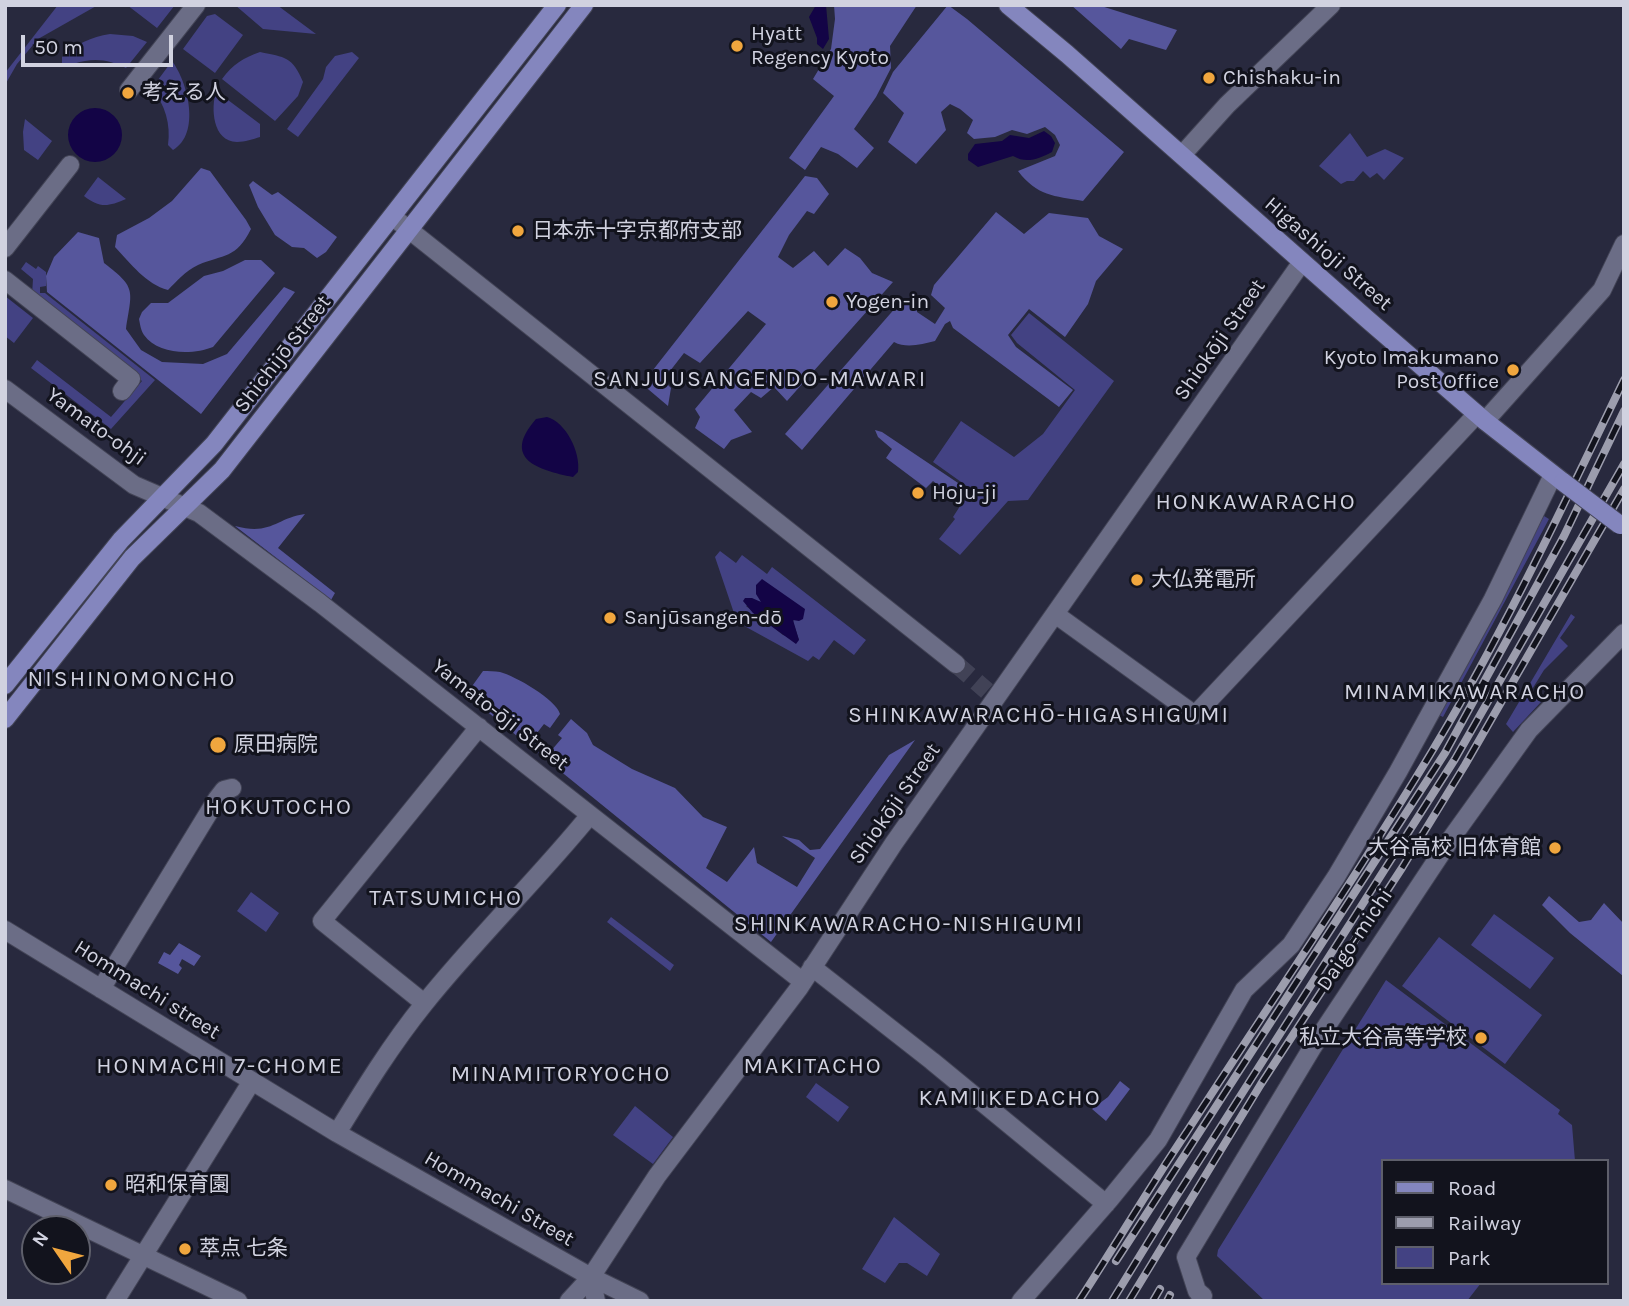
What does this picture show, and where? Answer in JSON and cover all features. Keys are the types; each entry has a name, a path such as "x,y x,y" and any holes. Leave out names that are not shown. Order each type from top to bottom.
{"main road":[{"name":"Shichijō Street","path":"5,685 121,540 214,444 556,5"},
{"name":"Shichijō Street","path":"5,719 132,558 222,470 584,5"},
{"name":"Higashioji Street","path":"1008,5 1481,417 1622,527"}],"street":[{"path":"130,90 196,5"},
{"path":"1182,155 1227,105 1331,5"},
{"path":"5,248 70,165"},
{"path":"393,217 956,664"},
{"path":"1055,614 1195,715 1602,290 1624,244"},
{"name":"Shiokōji Street","path":"569,1301 591,1277 657,1176 807,974 992,695 1055,614 1302,262"},
{"path":"5,280 131,379 122,391"},
{"name":"Yamato-ohji","path":"5,388 134,485 162,498"},
{"path":"1021,1301 1158,1140 1244,990 1291,945 1336,877 1398,772 1558,478"},
{"name":"Yamato-ōji Street","path":"162,498 199,513 320,603 590,815 965,1087 1106,1204"},
{"name":"Daigo-michi","path":"1204,1299 1198,1291 1186,1257 1312,1048 1450,840 1518,744 1543,714 1624,633"},
{"path":"424,1003 321,921 479,727"},
{"path":"101,989 217,799 224,790 232,788"},
{"path":"337,1133 387,1052 424,1003 590,815"},
{"name":"Hommachi street","path":"5,930 337,1133"},
{"path":"115,1301 252,1081"},
{"name":"Hommachi Street","path":"337,1133 591,1277 640,1301"},
{"path":"6,1191 238,1301"},
{"path":"591,1277 596,1301"}],"green space":[{"path":"58,5 98,5 38,39 17,64 5,85 5,73"},
{"path":"127,5 175,5 157,28"},
{"path":"235,5 277,5 316,34 263,29"},
{"path":"215,14 243,35 215,73 183,49 207,16"},
{"path":"110,34 133,36 147,42 126,68 112,62 96,60 62,65 62,57 73,48 90,39"},
{"path":"260,52 287,59 296,67 303,82 298,96 275,121 222,79 239,62"},
{"path":"352,52 359,58 298,137 287,129 323,79 326,67 335,56"},
{"path":"172,61 183,82 189,107 187,132 182,142 173,150 168,145 166,115 152,88"},
{"path":"216,91 260,124 260,137 237,142 222,136 215,122"},
{"path":"25,119 52,141 38,160 24,150"},
{"path":"1350,133 1367,157 1385,149 1404,158 1384,180 1377,173 1370,178 1363,171 1354,181 1341,184 1319,166"},
{"path":"98,177 126,199 104,205 94,203 84,196"},
{"path":"26,262 46,272 46,286 40,287 40,293 45,293 155,380 111,429 31,368 37,360 111,417 142,381 32,295 33,279 21,269"},
{"path":"5,296 33,318 14,343 5,336"},
{"path":"1029,313 1114,381 1028,500 1008,501 960,555 939,539 955,519 953,517 971,489 933,462 961,421 1014,457 1043,434 1075,390 1017,343 1011,335"},
{"path":"1544,516 1549,519 1443,717 1439,715 1530,537"},
{"path":"720,551 736,563 742,555 767,574 772,567 866,640 854,655 834,640 819,660 813,656 808,661 737,622 715,557","holes":["760,598 794,619 799,640 783,635 746,606 756,601 761,602"]},
{"path":"1571,614 1575,617 1560,638 1568,646 1544,670 1531,691 1541,702 1513,732 1506,724"},
{"path":"251,892 279,913 266,932 237,911"},
{"path":"1494,914 1554,958 1530,989 1471,945"},
{"path":"611,917 674,965 670,971 607,922"},
{"path":"1439,937 1542,1015 1505,1064 1402,986"},
{"path":"1386,980 1560,1110 1558,1114 1572,1125 1575,1159 1380,1159 1380,1285 1479,1285 1467,1301 1265,1301 1217,1256 1218,1250"},
{"path":"816,1083 849,1107 838,1122 806,1097"},
{"path":"635,1106 673,1137 653,1164 613,1135"},
{"path":"894,1217 940,1254 927,1276 907,1263 899,1263 885,1283 862,1269"}],"shaded area":[{"path":"816,5 826,5 829,39 823,49 817,44 809,17"},
{"path":"834,5 917,5 890,46 891,68 876,97 854,129 874,148 857,168 838,154 821,147 805,170 789,158 834,96 813,79 831,49"},
{"path":"948,5 1124,152 1083,201 1039,190 1018,171 1055,156 1060,145 1055,135 1045,127 1027,134 1012,130 995,137 974,139 967,133 973,120 950,104 941,112 946,130 916,164 888,142 904,113 883,93 893,72"},
{"path":"1071,5 1098,5 1177,30 1166,50 1129,39 1121,49"},
{"path":"95,108 114,116 122,135 114,154 95,162 76,154 68,135 76,116"},
{"path":"1044,131 1055,143 1052,152 1042,157 1028,160 1013,156 978,167 968,160 968,154 975,144 1002,141 1010,135 1029,138"},
{"path":"201,168 210,171 251,229 234,251 193,267 168,290 146,278 127,260 115,247 117,235 149,218 172,201"},
{"path":"805,176 817,178 829,194 814,214 807,211 789,235 778,257 793,268 814,251 828,266 845,248 860,258 872,273 893,282 787,401 774,387 761,398 751,392 734,410 752,432 731,440 724,449 695,428 700,417 695,409 766,324 748,311 700,363 684,353 663,380 671,388 668,406 642,384"},
{"path":"253,181 272,195 278,192 337,237 326,252 317,258 304,248 292,247 275,235 258,207 249,185"},
{"path":"996,212 1024,234 1049,213 1088,218 1099,236 1123,249 1096,281 1088,304 1065,337 1029,309 1008,335 1016,347 1073,390 1059,407 953,328 950,321 945,324 935,341 909,346 894,342 802,450 785,434 904,298 917,304 917,312 935,324 945,308 931,295 934,285"},
{"path":"78,232 99,238 104,263 122,278 130,291 126,329 141,350 162,362 203,364 227,354 284,287 295,292 201,414 47,292 46,276 54,257"},
{"path":"245,260 261,260 275,273 213,347 176,352 150,342 144,335 139,319 151,303 168,303 204,276 223,271"},
{"path":"547,417 560,425 575,448 578,472 573,477 537,466 523,453 522,444 526,433 536,419"},
{"path":"875,430 967,489 959,502 933,481 926,488 886,458 892,449 878,437"},
{"path":"305,514 278,548 335,593 331,600 235,526 247,529 265,528"},
{"path":"762,579 805,609 803,619 793,620 799,640 796,644 753,613 743,601 745,598 752,598 761,602 756,594 756,585"},
{"path":"483,671 500,672 515,678 543,695 557,708 560,714 550,728 544,724 533,738 550,752 562,738 558,735 571,719 587,733 593,745 632,769 675,788 703,817 727,827 706,868 727,882 754,847 757,863 797,887 815,858 782,836 799,840 810,850 820,849 889,755 915,740 771,942 474,701 470,689"},
{"path":"1549,896 1579,922 1591,920 1604,903 1624,924 1623,976 1570,933 1542,905"},
{"path":"179,943 201,956 194,966 182,959 179,965 182,968 178,974 158,963 164,952 170,955"},
{"path":"1120,1081 1130,1089 1106,1121 1092,1109 1108,1097"}],"tunnel":[{"path":"956,664 987,691"}],"railway":[{"path":"1079,1301 1343,894 1434,748 1509,612 1624,380"},
{"path":"1116,1261 1445,753 1564,536 1624,411"},
{"path":"1112,1301 1455,759 1624,464"},
{"path":"1129,1301 1261,1084 1402,868 1465,765 1624,489"},
{"path":"1153,1301 1160,1289"},
{"path":"1167,1301 1170,1295"}],"place":[{"name":"Hyatt Regency Kyoto","path":"737,46"},
{"name":"Chishaku-in","path":"1209,78"},
{"name":"考える人","path":"128,93"},
{"name":"日本赤十字京都府支部","path":"518,231"},
{"name":"Yogen-in","path":"832,302"},
{"name":"Kyoto Imakumano Post Office","path":"1513,370"},
{"name":"Hoju-ji","path":"918,493"},
{"name":"大仏発電所","path":"1137,580"},
{"name":"Sanjūsangen-dō","path":"610,618"},
{"name":"原田病院","path":"218,745"},
{"name":"大谷高校 旧体育館","path":"1555,848"},
{"name":"私立大谷高等学校","path":"1481,1038"},
{"name":"昭和保育園","path":"111,1185"},
{"name":"萃点 七条","path":"185,1249"}],"district":[{"name":"SANJUUSANGENDO-MAWARI","path":"760,379"},
{"name":"HONKAWARACHO","path":"1256,502"},
{"name":"NISHINOMONCHO","path":"132,679"},
{"name":"MINAMIKAWARACHO","path":"1465,692"},
{"name":"SHINKAWARACHŌ-HIGASHIGUMI","path":"1039,715"},
{"name":"HOKUTOCHO","path":"279,807"},
{"name":"TATSUMICHO","path":"446,898"},
{"name":"SHINKAWARACHO-NISHIGUMI","path":"909,924"},
{"name":"HONMACHI 7-CHOME","path":"220,1066"},
{"name":"MAKITACHO","path":"813,1066"},
{"name":"MINAMITORYOCHO","path":"561,1074"},
{"name":"KAMIIKEDACHO","path":"1010,1098"}]}
